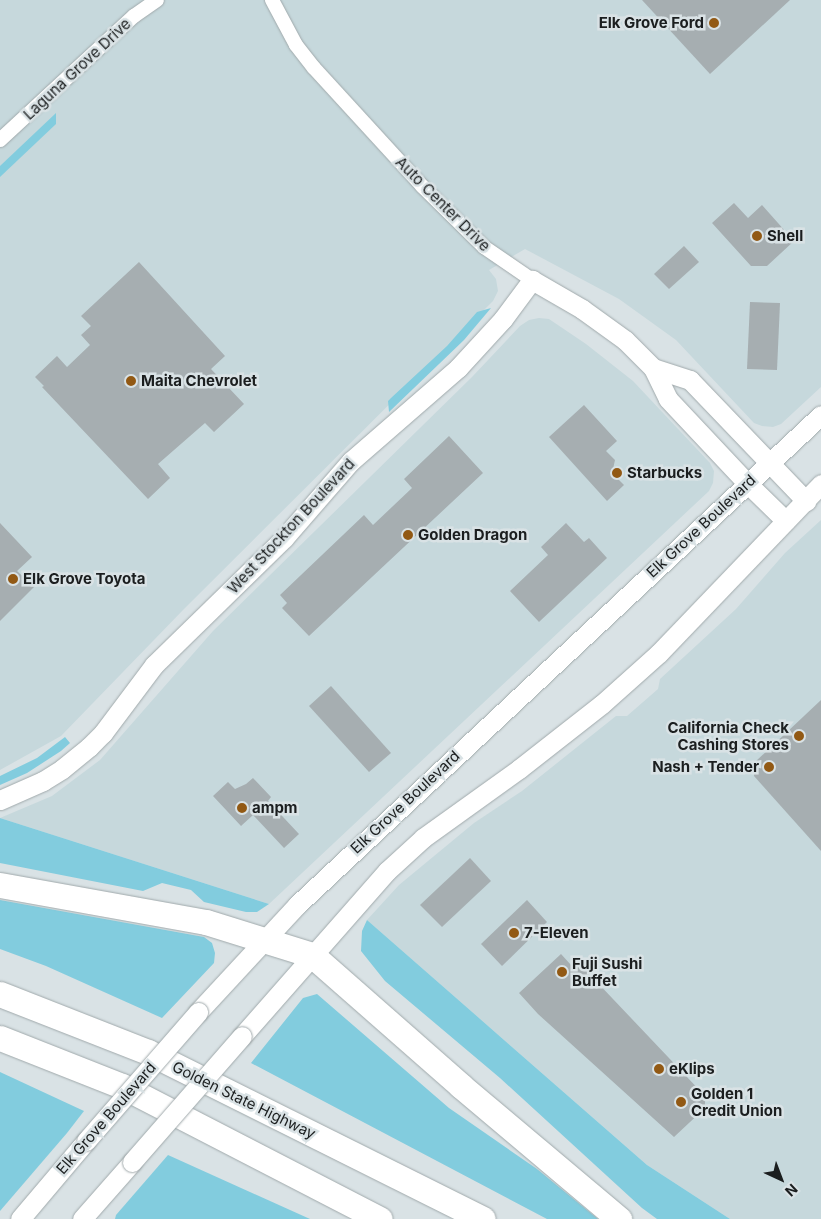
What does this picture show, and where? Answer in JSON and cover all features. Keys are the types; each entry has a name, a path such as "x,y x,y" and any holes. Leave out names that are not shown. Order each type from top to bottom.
{"highway":[{"path":"0,885 206,922 264,939 312,956 468,1092 619,1219"},
{"name":"Golden State Highway","path":"0,994 148,1052 483,1219"},
{"path":"0,1038 122,1086 380,1219"}],"main road":[{"name":"Auto Center Drive","path":"532,280 607,326 653,368 668,399 747,483 786,520"},
{"name":"West Stockton Boulevard","path":"0,800 43,781 62,769 89,747 154,665 284,538 351,461 407,414 464,361 502,320 532,280"},
{"name":"Auto Center Drive","path":"653,368 690,380 806,500"},
{"name":"Elk Grove Boulevard","path":"20,1219 198,1012 264,939 467,744 821,415"},
{"path":"82,1219 387,871 423,838 519,769 602,704 659,653 821,484"}],"street":[{"name":"Laguna Grove Drive","path":"0,140 134,16 157,0"},
{"name":"Auto Center Drive","path":"272,0 296,45 314,68 422,186 484,247 532,280"}],"shaded area":[{"path":"0,0 821,0 821,387 781,424 773,427 754,423 676,340 619,299 525,249 489,270 496,279 498,291 493,301 183,610 61,736 0,770"},
{"path":"56,113 56,124 0,177 0,166"},
{"path":"491,308 464,340 389,412 388,401 447,346 477,312"},
{"path":"549,319 586,344 633,381 710,463 714,471 713,483 709,491 269,904 0,818 52,796 100,760 213,631 472,377 520,326 529,320"},
{"path":"821,520 821,1219 730,1219 647,1165 367,920 399,885 474,823 522,791 616,716 627,716 658,689 660,679 736,609 785,553"},
{"path":"65,737 70,743 61,751 27,773 0,785 0,776 37,758"},
{"path":"0,818 269,904 257,912 246,912 204,902 191,890 162,883 143,891 0,863"},
{"path":"0,900 204,937 212,943 215,953 214,963 162,1018 46,966 0,949"},
{"path":"367,920 647,1165 730,1219 657,1219 642,1208 500,1078 385,981 361,951 362,931"},
{"path":"317,994 449,1108 537,1169 598,1219 547,1219 251,1063 303,998"},
{"path":"0,1072 84,1111 0,1211"},
{"path":"168,1155 310,1219 115,1219 116,1215"}],"building":[{"name":"Elk Grove Ford","path":"642,0 790,0 710,74"},
{"name":"Shell","path":"734,203 748,218 762,205 794,241 767,266 751,266 712,223"},
{"path":"684,246 699,262 669,289 654,274"},
{"name":"Maita Chevrolet","path":"139,262 225,356 211,369 244,404 214,432 205,423 158,464 170,478 148,499 42,387 44,386 35,377 57,356 67,367 90,345 81,335 91,326 81,316"},
{"path":"750,302 780,303 777,370 747,369"},
{"path":"584,405 617,441 606,451 615,460 613,469 616,477 624,485 607,501 549,437"},
{"path":"449,436 483,473 309,636 282,608 287,603 280,595 364,515 373,525 412,488 404,479"},
{"name":"Elk Grove Toyota","path":"0,523 32,557 17,571 34,587 0,621"},
{"path":"566,523 584,542 589,538 607,558 539,622 510,591 548,555 541,547"},
{"path":"331,686 391,753 369,772 309,706"},
{"path":"821,700 821,851 754,776 755,762"},
{"path":"253,778 271,797 268,801 299,834 284,848 253,815 241,826 213,796 228,782 235,789"},
{"path":"470,858 491,881 442,927 420,905"},
{"name":"7-Eleven","path":"527,900 547,922 502,966 481,944"},
{"path":"561,954 571,965 576,960 705,1096 705,1108 674,1137 538,1014 519,993"}],"place":[{"name":"Elk Grove Ford","path":"714,23"},
{"name":"Shell","path":"757,236"},
{"name":"Maita Chevrolet","path":"131,381"},
{"name":"Starbucks","path":"617,473"},
{"name":"Golden Dragon","path":"408,535"},
{"name":"Elk Grove Toyota","path":"13,579"},
{"name":"California Check Cashing Stores","path":"799,736"},
{"name":"Nash + Tender","path":"769,767"},
{"name":"ampm","path":"242,808"},
{"name":"7-Eleven","path":"514,933"},
{"name":"Fuji Sushi Buffet","path":"562,972"},
{"name":"eKlips","path":"659,1069"},
{"name":"Golden 1 Credit Union","path":"681,1102"}]}
